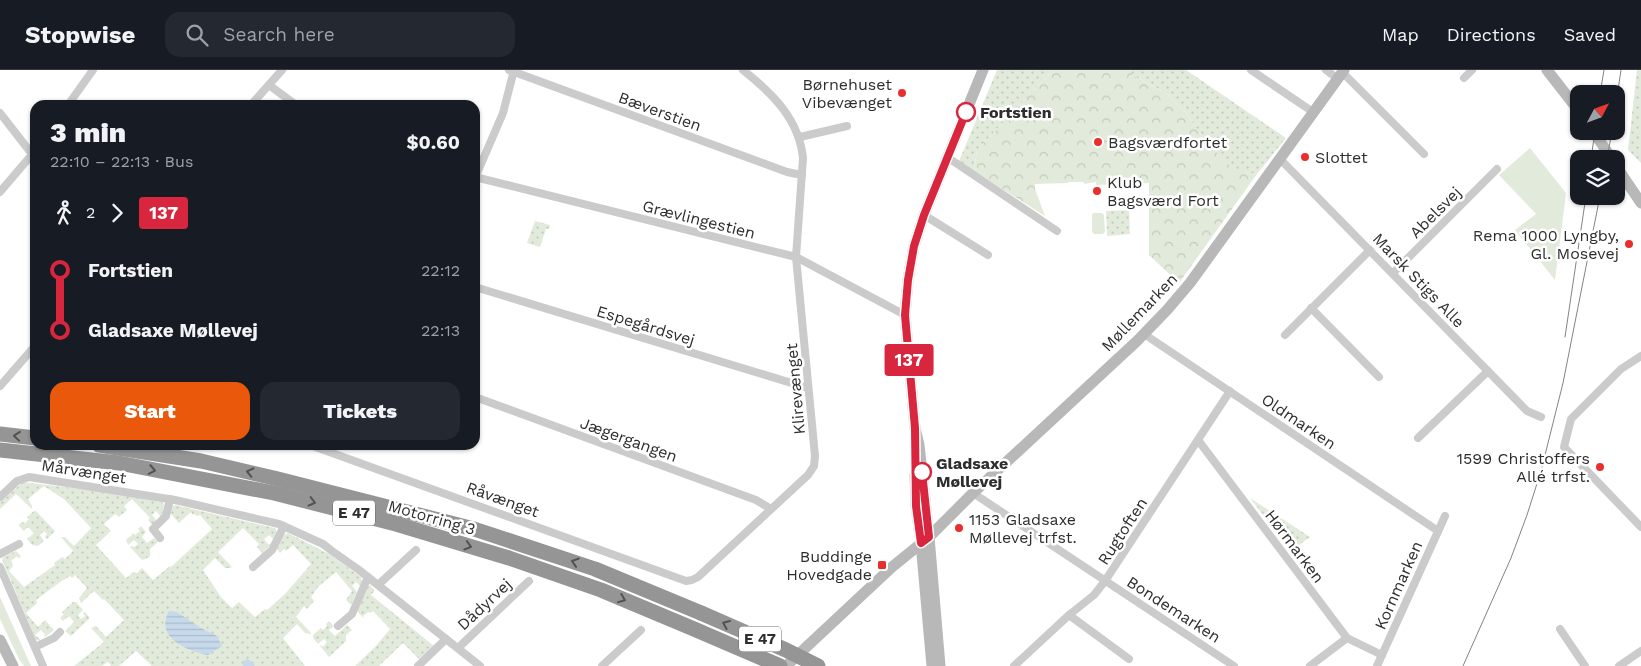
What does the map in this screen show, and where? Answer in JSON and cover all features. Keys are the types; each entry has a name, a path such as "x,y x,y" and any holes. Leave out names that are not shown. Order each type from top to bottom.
{"highway":[{"path":"0,434 30,437"},
{"name":"Motorring 3","path":"0,450 119,463 274,493 396,524 509,558 601,590 780,666"},
{"name":"Motorring 3","path":"136,450 211,463 474,529 595,568 702,613 818,666"}],"street":[{"path":"72,100 93,70"},
{"path":"256,100 282,70"},
{"name":"Klirevænget","path":"686,581 698,577 808,475 814,466 815,456 796,257 803,158 800,137 785,110 764,87 743,70"},
{"path":"1251,70 1313,112"},
{"path":"1326,70 1341,73 1424,154"},
{"path":"1464,78 1472,70"},
{"path":"1546,70 1570,100"},
{"path":"480,166 503,113 512,71"},
{"name":"Bæverstien","path":"512,71 787,172 802,175"},
{"path":"940,666 925,540 916,506 915,428 905,315 908,280 914,246 979,72"},
{"name":"Møllemarken","path":"925,540 1144,334 1190,283 1341,73"},
{"path":"269,85 289,100"},
{"path":"0,113 30,150"},
{"path":"800,137 847,126"},
{"path":"948,156 1057,232"},
{"path":"0,192 30,159"},
{"name":"Marsk Stigs Alle","path":"1280,159 1527,410 1541,417"},
{"name":"Abelsvej","path":"1393,273 1497,169"},
{"name":"Grævlingestien","path":"480,178 796,257 905,315"},
{"path":"1625,179 1641,203"},
{"path":"924,215 988,255"},
{"path":"1285,334 1370,250"},
{"name":"Espegårdsvej","path":"480,289 808,388"},
{"path":"1311,308 1379,377"},
{"name":"Oldmarken","path":"1144,334 1438,531"},
{"path":"0,386 30,352"},
{"path":"1641,356 1621,369 1570,419 1564,447 1641,527"},
{"path":"1418,438 1488,371"},
{"name":"Rugtoften","path":"1014,666 1069,615 1094,595 1105,581 1230,391"},
{"name":"Jægergangen","path":"480,399 756,500 771,509"},
{"name":"Hørmarken","path":"1198,440 1347,638 1382,655"},
{"name":"Råvænget","path":"324,450 686,581"},
{"name":"Mårvænget","path":"0,497 17,481 29,477 170,499 279,524 323,544 368,577 480,666"},
{"name":"Bondemarken","path":"973,493 1234,666"},
{"path":"160,538 153,530 166,516 170,499"},
{"name":"Kornmarken","path":"1376,666 1445,516"},
{"path":"253,567 272,550 284,526"},
{"path":"786,666 876,582 925,540"},
{"path":"925,540 932,666"},
{"path":"0,554 19,544"},
{"path":"378,586 416,550"},
{"path":"0,567 43,666"},
{"path":"338,626 352,614 368,577"},
{"name":"Dådyrvej","path":"458,648 528,581"},
{"path":"1069,615 1129,659"},
{"path":"1560,629 1585,666"},
{"path":"602,666 641,630"},
{"path":"35,647 54,638 60,632"},
{"path":"1310,666 1347,638"},
{"path":"418,666 446,639"},
{"path":"0,640 13,666"},
{"path":"1619,666 1641,651"}],"green space":[{"path":"997,70 1053,70 977,150 974,171 959,161"},
{"path":"1053,70 1129,70 1134,76 1166,93 1187,114 1205,141 1243,172 1257,174 1179,283 1149,255 1149,183 1096,185 1096,182 1084,184 1084,182 1068,182 1035,184 1045,216 974,171 977,150"},
{"path":"1129,70 1186,70 1286,138 1257,174 1243,172 1229,165 1205,141 1187,114 1166,93 1134,76"},
{"path":"1637,70 1641,70 1641,163 1628,150"},
{"path":"1530,148 1566,193 1555,280 1515,230 1536,214 1499,175"},
{"path":"1129,210 1130,234 1107,236 1106,211"},
{"path":"1093,213 1102,213 1104,215 1105,232 1103,234 1094,234 1092,232"},
{"path":"535,221 550,225 549,229 546,229 540,247 527,243"},
{"path":"23,482 98,491 162,502 164,505 162,516 156,511 152,515 157,521 152,525 148,520 150,518 132,499 124,506 127,510 119,517 115,514 104,524 111,531 96,545 126,578 134,572 137,573 142,568 153,580 171,567 212,529 200,515 193,515 191,512 179,523 170,513 172,506 175,505 275,528 277,532 273,539 269,535 264,539 268,544 271,544 262,553 257,547 259,544 243,528 218,552 232,567 225,568 215,558 203,570 221,597 232,608 239,602 255,617 265,609 267,610 285,594 311,564 293,545 280,553 277,549 283,535 288,533 329,554 361,577 362,582 360,586 356,582 352,586 357,592 351,605 346,600 352,591 336,572 318,587 311,597 314,601 307,609 304,606 296,617 311,633 305,633 297,624 283,638 305,666 152,666 136,651 119,666 111,666 108,662 102,666 74,666 104,642 91,628 96,626 106,637 124,620 94,591 81,603 79,598 87,588 75,575 72,578 70,576 36,600 37,603 26,613 38,627 45,620 54,630 45,637 41,630 35,635 40,641 36,640 2,560 3,557 16,551 21,556 19,558 17,556 11,561 13,566 9,571 24,587 55,565 54,563 62,557 65,559 73,551 61,537 65,537 74,546 91,528 65,500 44,486 28,499 32,509 16,494 0,509 0,502"},
{"path":"1250,498 1310,537 1291,551"},
{"path":"34,511 55,531 47,539 45,537 47,534 44,531 40,535 44,541 38,546 32,545 27,539 34,533 28,527 24,531 18,525 23,522 25,523 29,519 27,517"},
{"path":"141,526 146,532 142,537 147,543 154,538 158,542 150,549 150,556 142,560 130,547 138,544 134,540 128,545 126,540 134,533 135,535 140,531 138,529"},
{"path":"371,585 375,590 371,595 434,646 419,659 403,643 379,666 355,666 390,629 373,611 363,616 364,619 357,611 368,586"},
{"path":"0,597 31,666 24,666 19,659 0,619"},
{"path":"73,602 76,602 83,610 78,615 81,619 85,616 83,613 85,612 89,619 71,636 65,631 74,622 69,616 63,621 60,618 64,614 62,612"},
{"path":"329,621 334,626 329,630 335,636 347,625 352,630 346,635 346,641 329,657 320,646 323,647 327,642 324,639 318,644 313,635 321,628 323,630"}],"water":[{"path":"169,611 177,612 217,636 222,646 208,655 191,650 175,642 169,636 166,629"}],"tram line":[{"path":"1602,85 1604,70"},
{"path":"1619,85 1621,70"},
{"path":"1592,150 1594,140"},
{"path":"1609,150 1610,140"},
{"path":"1565,337 1585,205"},
{"path":"1463,666 1511,558 1541,471 1563,383 1598,205"}],"bus line":[{"name":"137","path":"922,472 929,537 921,543 916,506 915,428 905,315 908,280 914,246 924,215 966,112"}],"place":[{"name":"Børnehuset Vibevænget","path":"902,93"},
{"name":"Fortstien","path":"966,112"},
{"name":"Bagsværdfortet","path":"1098,142"},
{"name":"Slottet","path":"1305,157"},
{"name":"Klub Bagsværd Fort","path":"1097,191"},
{"name":"Rema 1000 Lyngby, Gl. Mosevej","path":"1629,244"},
{"name":"1599 Christoffers Allé trfst.","path":"1600,467"},
{"name":"Gladsaxe Møllevej","path":"922,472"},
{"name":"1153 Gladsaxe Møllevej trfst.","path":"959,528"},
{"name":"Buddinge Hovedgade","path":"882,565"}]}
